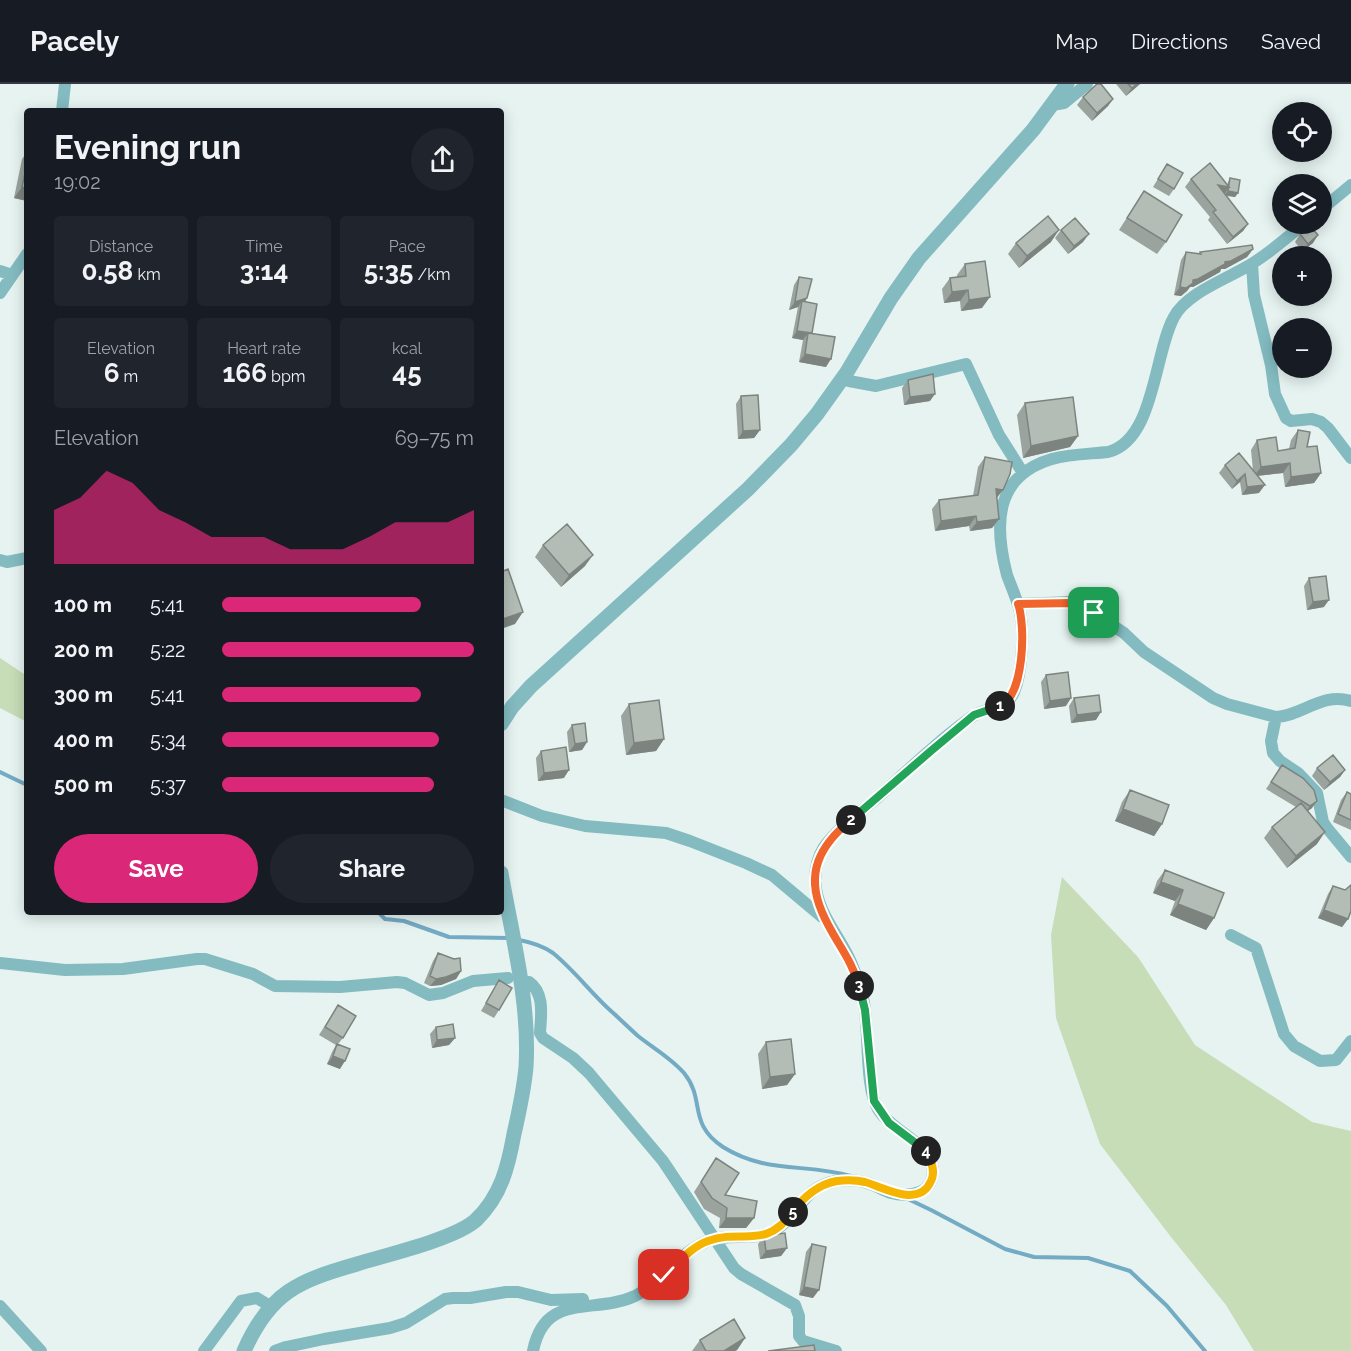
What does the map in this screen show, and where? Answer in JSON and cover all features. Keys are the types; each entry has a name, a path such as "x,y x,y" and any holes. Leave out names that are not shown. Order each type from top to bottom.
{"street":[{"path":"62,108 65,84"},
{"path":"504,719 531,686 747,489 791,445 847,372 891,298 919,258 1033,130 1066,84"},
{"path":"1052,105 1064,103 1087,84"},
{"path":"1332,201 1351,185"},
{"path":"533,1351 538,1331 554,1315 565,1309 611,1304 636,1295 664,1275 693,1249 716,1238 773,1232 785,1222 809,1194 836,1181 862,1182 892,1193 916,1194 927,1188 933,1177 932,1164 926,1151 889,1123 877,1108 872,1092 867,1026 862,996 848,956 825,920 819,904 815,879 817,862 825,846 838,830 974,715 1003,705 1012,696 1016,686 1022,641 1021,617 1008,576 999,527 1003,501 1008,490 1031,467 1054,458 1115,451 1126,443 1136,430 1144,412 1174,316 1192,298 1252,264 1291,234"},
{"path":"0,293 6,273 24,257"},
{"path":"1252,264 1254,295 1275,394 1286,418 1291,421 1312,419 1321,422 1351,459"},
{"path":"849,381 876,386 966,364 999,435 1023,473"},
{"path":"0,560 7,562 24,559"},
{"path":"1018,604 1071,603 1094,613 1124,633 1144,652 1214,698 1227,704 1276,717 1291,715 1318,702 1345,699 1351,701"},
{"path":"1276,717 1271,741 1273,753 1280,761 1298,773 1317,793 1323,822 1351,857"},
{"path":"504,801 542,816 574,824 596,828 666,833 747,862 772,875 825,920"},
{"path":"244,1351 258,1323 270,1306 304,1281 450,1234 475,1221 498,1193 509,1163 526,1068 526,1024 504,891"},
{"path":"1231,935 1256,948 1284,1034 1294,1046 1320,1061 1336,1060 1351,1041"},
{"path":"0,963 65,970 123,969 205,959 253,974 275,986 340,987 397,982 405,983 429,995 443,993 473,981 519,980 536,987 540,1000 540,1033 543,1038 573,1058 589,1073 663,1161 716,1238 727,1259 741,1274 795,1305 799,1316 799,1336 803,1341 836,1351"},
{"path":"275,1351 279,1348 390,1328 406,1323 445,1299 518,1292 550,1300 589,1300 595,1304"},
{"path":"204,1351 241,1301 256,1298 270,1306"},
{"path":"0,1306 41,1351"}],"green space":[{"path":"0,658 24,674 24,720 0,708"},
{"path":"1062,877 1138,957 1195,1045 1312,1122 1351,1131 1351,1351 1254,1351 1226,1305 1100,1144 1056,1018 1051,935"}],"building":[{"path":"1097,84 1101,84 1113,99 1097,113 1083,97"},
{"path":"1210,163 1229,187 1218,185 1248,224 1233,237 1213,212 1216,210 1191,179"},
{"path":"1167,164 1183,173 1174,189 1158,179"},
{"path":"1230,178 1240,180 1238,193 1228,191"},
{"path":"1144,191 1182,215 1166,242 1127,218"},
{"path":"1048,216 1059,230 1027,256 1016,243"},
{"path":"1075,218 1089,234 1074,246 1061,230"},
{"path":"1300,234 1317,234 1318,235 1308,244"},
{"path":"1252,245 1253,249 1193,280 1193,283 1186,288 1180,287 1186,252 1201,254 1200,252"},
{"path":"985,261 990,297 969,300 968,290 952,292 950,278 966,276 965,264"},
{"path":"799,277 812,279 807,298 795,302"},
{"path":"802,301 817,304 812,333 797,331"},
{"path":"808,333 835,337 831,359 805,354"},
{"path":"933,374 935,394 910,397 908,380"},
{"path":"758,395 760,430 743,431 741,396"},
{"path":"1073,397 1078,436 1031,446 1025,403"},
{"path":"1298,430 1310,432 1307,447 1317,446 1321,473 1291,477 1290,463 1261,467 1257,440 1276,437 1278,451 1295,448"},
{"path":"1239,453 1265,485 1247,487 1245,474 1237,481 1225,465"},
{"path":"985,457 1012,462 1003,490 996,489 999,519 977,522 976,516 941,521 939,500 978,495"},
{"path":"567,524 593,555 569,575 543,545"},
{"path":"508,569 523,612 504,619 504,571"},
{"path":"1326,576 1329,600 1313,602 1309,578"},
{"path":"1068,672 1071,698 1050,701 1046,675"},
{"path":"1099,695 1101,712 1077,715 1074,698"},
{"path":"659,700 664,739 634,743 629,704"},
{"path":"585,723 587,742 575,744 572,725"},
{"path":"566,747 569,770 544,773 541,751"},
{"path":"1333,755 1345,770 1330,782 1317,768"},
{"path":"1282,765 1303,778 1314,790 1317,801 1310,806 1271,782"},
{"path":"1130,790 1169,805 1162,824 1123,809"},
{"path":"1347,792 1351,794 1351,820 1338,814"},
{"path":"1301,803 1325,832 1296,856 1272,827"},
{"path":"1165,870 1224,893 1214,918 1178,904 1183,890 1161,882"},
{"path":"1351,885 1351,911 1348,919 1324,910 1333,886 1345,890"},
{"path":"438,953 454,959 460,958 461,971 436,979 430,976"},
{"path":"499,980 512,988 499,1010 486,1003"},
{"path":"338,1005 356,1016 343,1038 325,1027"},
{"path":"453,1024 455,1038 437,1040 436,1027"},
{"path":"791,1039 795,1074 770,1077 766,1042"},
{"path":"337,1044 350,1049 345,1061 333,1056"},
{"path":"716,1158 739,1173 725,1195 757,1201 754,1218 726,1218 727,1208 712,1198 701,1182"},
{"path":"785,1233 787,1248 766,1251 764,1236"},
{"path":"812,1244 826,1247 819,1290 804,1287"},
{"path":"734,1319 745,1338 724,1351 706,1351 700,1340"},
{"path":"814,1345 815,1351 768,1351"}],"waterway":[{"path":"0,772 24,784"},
{"path":"381,915 385,919 404,921 449,937 509,938"},
{"path":"519,940 545,948 553,953 635,1033 684,1073 691,1083 705,1129 723,1147 739,1155 771,1165 851,1176"},
{"path":"908,1199 1005,1249 1034,1257 1088,1258 1130,1271 1167,1306 1205,1351"}],"route":[{"path":"664,1275 693,1249 707,1241 773,1232 785,1222 804,1198 815,1190 836,1181 869,1183 899,1194 916,1194 930,1184 933,1171 926,1151 889,1123 874,1101 862,996 848,956 821,912 815,879 817,862 825,846 838,830 932,750 974,715 1009,701 1016,686 1022,641 1018,604 1059,601 1071,603 1094,613"}]}
